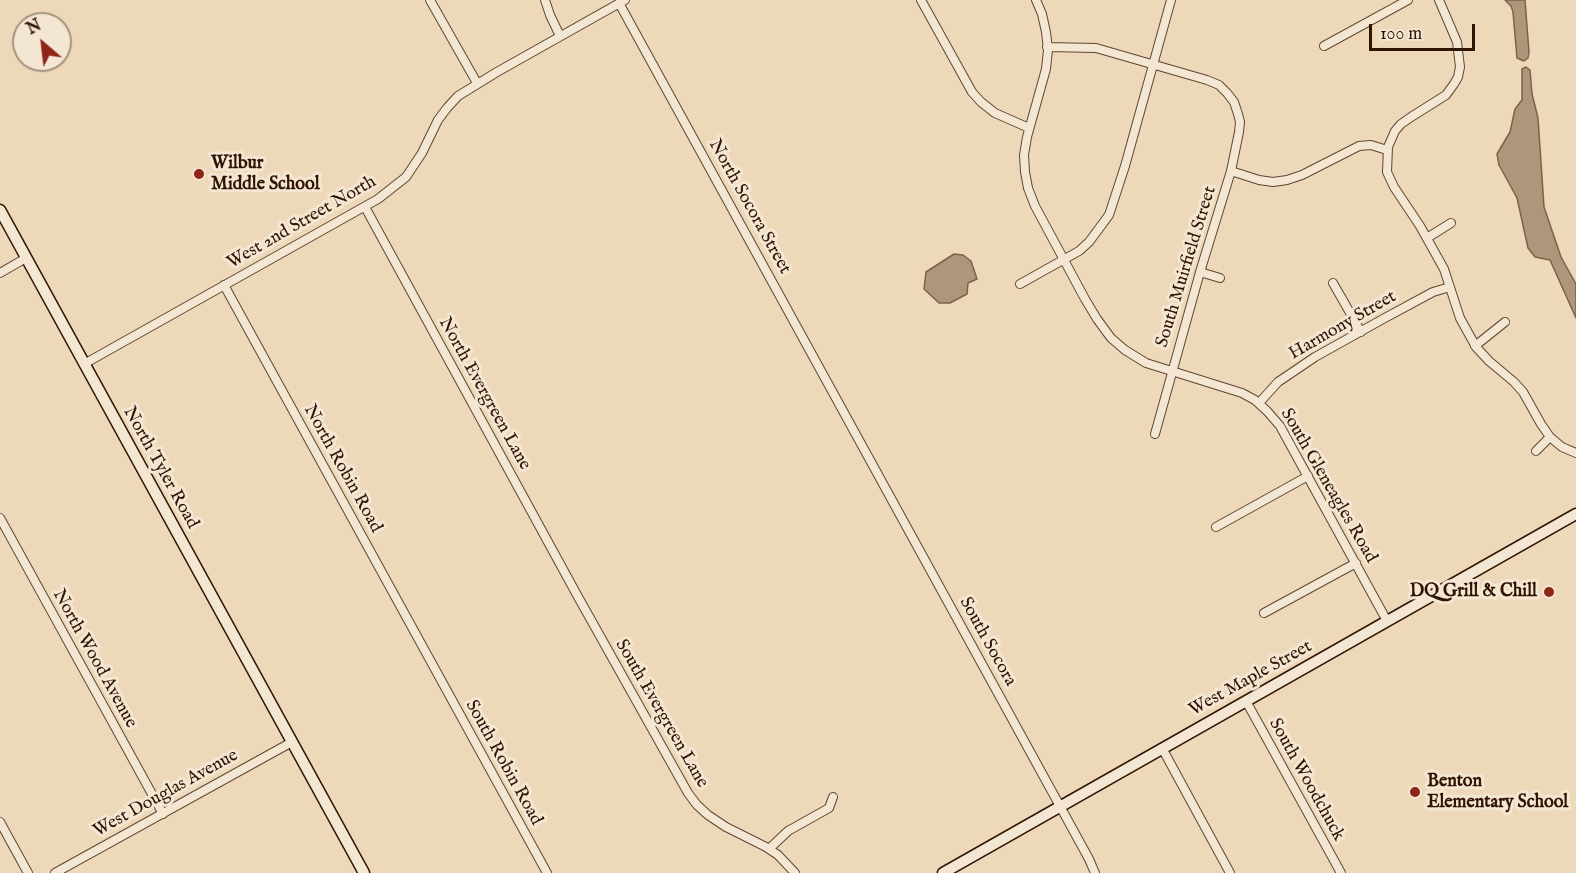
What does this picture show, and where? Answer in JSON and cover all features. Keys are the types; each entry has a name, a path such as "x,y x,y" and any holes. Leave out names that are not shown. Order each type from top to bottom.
{"main road":[{"name":"North Tyler Road","path":"0,210 363,873"},
{"name":"West Maple Street","path":"943,873 1576,514"}],"street":[{"path":"430,0 477,83"},
{"path":"545,0 549,15 560,36"},
{"path":"921,0 972,92 995,113 1029,128"},
{"name":"South Gleneagles Road","path":"1036,0 1042,14 1047,47 1046,69 1029,128 1024,155 1024,172 1035,207 1096,320 1111,338 1146,363 1242,393 1259,403 1280,426 1387,621"},
{"path":"1020,284 1079,250 1089,242 1109,215 1171,0"},
{"path":"1324,46 1408,0"},
{"path":"1439,0 1457,42 1460,70 1446,95 1401,124 1395,131 1388,150 1387,172 1444,269 1460,318 1475,346 1523,392 1550,437 1562,447 1576,453"},
{"name":"West 2nd Street North","path":"84,364 378,200 406,177 422,153 438,120 458,96 477,83 622,2"},
{"name":"North Socora Street","path":"622,2 851,426"},
{"name":"South Muirfield Street","path":"1047,47 1096,48 1199,77 1219,85 1234,102 1240,122 1231,171 1171,372 1155,434"},
{"path":"1231,171 1273,182 1302,175 1359,146 1388,150"},
{"name":"North Evergreen Lane","path":"365,207 577,595"},
{"path":"1427,238 1451,223"},
{"path":"0,273 26,258"},
{"path":"1200,272 1220,278"},
{"path":"1334,283 1361,332"},
{"name":"North Robin Road","path":"224,285 434,667"},
{"name":"Harmony Street","path":"1259,403 1278,382 1294,370 1433,292 1450,287"},
{"path":"1475,346 1505,321"},
{"name":"South Socora","path":"851,426 1095,873"},
{"path":"1536,451 1550,437"},
{"path":"1216,527 1308,476"},
{"name":"North Wood Avenue","path":"0,519 163,814"},
{"path":"1264,613 1356,562"},
{"name":"South Evergreen Lane","path":"577,595 688,794 703,810 726,827 778,855 795,873"},
{"name":"South Robin Road","path":"434,667 547,873"},
{"name":"South Woodchuck","path":"1246,701 1341,873"},
{"name":"West Douglas Avenue","path":"55,873 292,742"},
{"path":"1162,748 1230,873"},
{"path":"769,849 788,831 829,808 833,797"},
{"path":"0,822 28,873"}],"shaded area":[{"path":"1505,0 1525,0 1529,52 1528,58 1524,61 1517,58 1513,12"},
{"path":"1526,67 1530,70 1532,94 1538,118 1544,207 1561,257 1576,284 1576,318 1550,260 1535,257 1528,248 1517,198 1499,165 1497,154 1510,132 1515,109 1522,100 1522,69"},
{"path":"954,254 963,255 971,261 977,279 968,283 967,294 950,303 939,303 924,289 926,272"}],"place":[{"name":"Wilbur Middle School","path":"199,174"},
{"name":"DQ Grill & Chill","path":"1549,592"},
{"name":"Benton Elementary School","path":"1415,792"}]}
